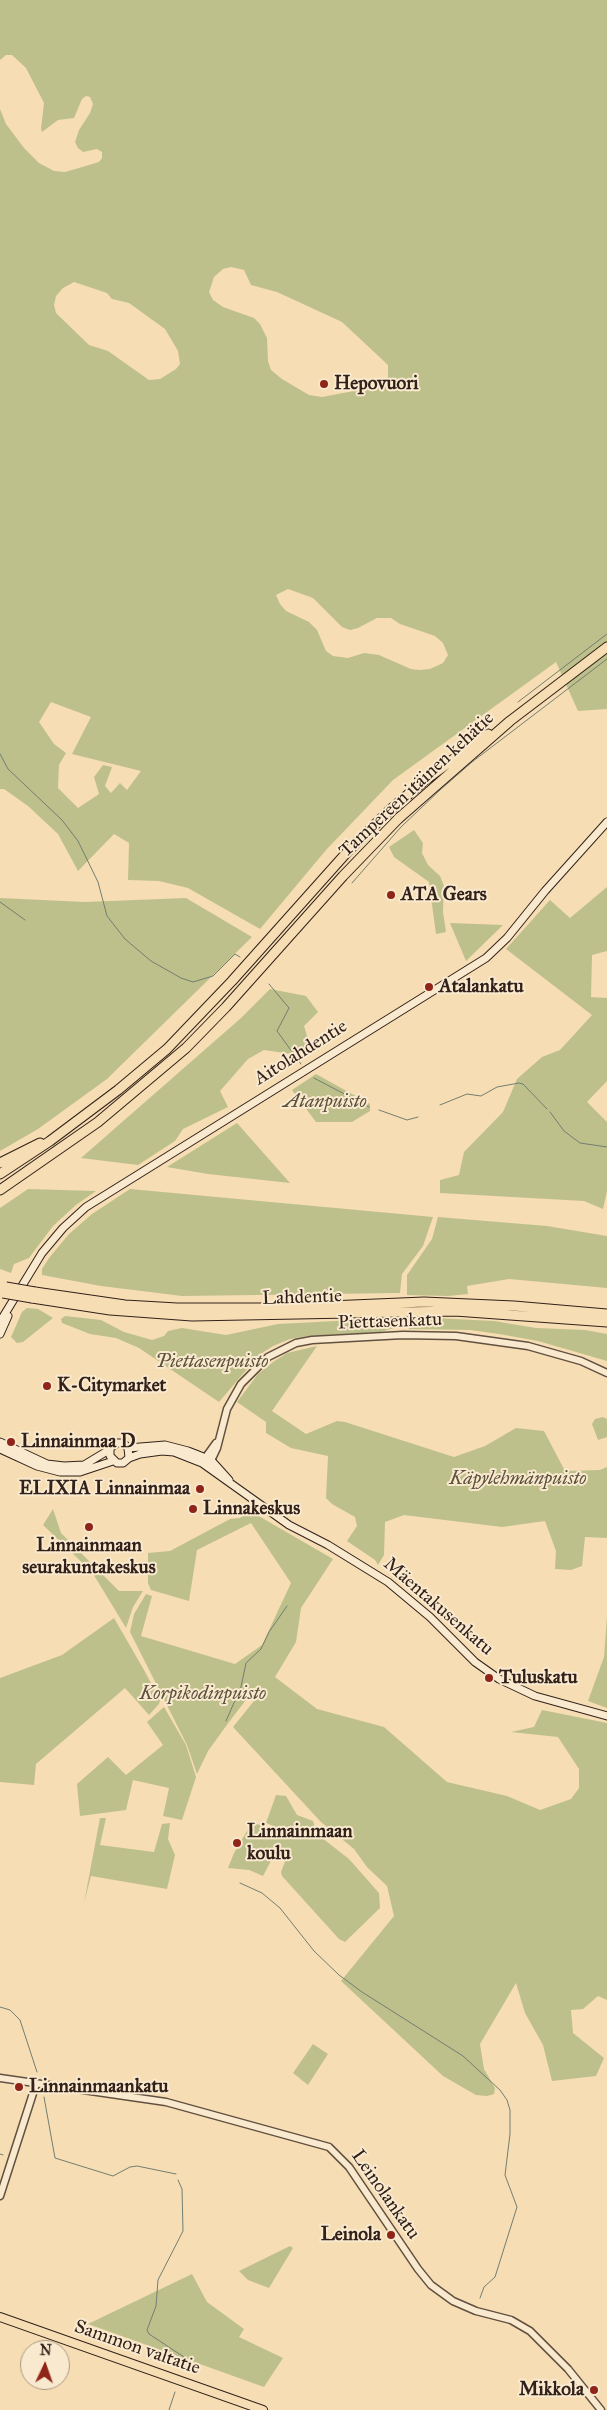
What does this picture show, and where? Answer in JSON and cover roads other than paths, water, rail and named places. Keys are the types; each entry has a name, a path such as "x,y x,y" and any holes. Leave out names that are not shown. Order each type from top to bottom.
{"highway":[{"path":"510,721 607,647"},
{"name":"Tampereen itäinen kehätie","path":"0,1174 50,1141 118,1090 167,1049 232,981 349,850 390,810 472,745 510,721"},
{"name":"Tampereen itäinen kehätie","path":"0,1190 98,1122 186,1048 399,818 510,721"},
{"path":"0,1163 35,1144 50,1141"},
{"name":"Lahdentie","path":"2,1290 110,1310 192,1316 455,1311 607,1322"},
{"name":"Lahdentie","path":"34,1295 125,1305 177,1308 281,1308 433,1303 514,1306 607,1314"}],"main road":[{"name":"Aitolahdentie","path":"0,1322 42,1253 63,1228 86,1207 112,1189 486,958 507,938 545,891 607,822"},
{"name":"Aitolahdentie","path":"0,1334 11,1306"},
{"path":"0,1442 47,1464 64,1466 84,1465 110,1450 117,1443 123,1444 128,1448 129,1458 123,1463 113,1461 80,1472 60,1472 37,1466 0,1449"},
{"name":"Mäentakusenkatu","path":"128,1448 164,1445 206,1462 232,1485 289,1525 328,1545 380,1577 430,1617 475,1662 499,1679 529,1694 607,1716"},
{"path":"110,1450 110,1456 113,1461"},
{"name":"Mäentakusenkatu","path":"129,1458 162,1451 174,1452 206,1462"},
{"name":"Sammon valtatie","path":"0,2318 263,2410"}],"street":[{"name":"Piettasenkatu","path":"206,1462 219,1438 231,1401 240,1384 275,1352 296,1343 312,1340 423,1335 480,1338 552,1352 607,1373"},
{"name":"Leinolankatu","path":"0,2078 166,2102 329,2147 349,2167 418,2269 432,2285 446,2297 462,2306 512,2320 530,2331 568,2369 601,2410"},
{"path":"0,2196 36,2084"}],"waterway":[{"path":"518,702 607,634"},
{"path":"352,883 401,827 440,790 472,762 607,659"},
{"path":"0,754 8,769 62,820 78,841 98,882 107,916 125,939 151,961 181,978 193,982 213,976 235,954 240,957"},
{"path":"0,902 25,920"},
{"path":"269,984 289,1008 277,1031 301,1064"},
{"path":"314,1078 369,1107"},
{"path":"440,1105 467,1094 481,1096 497,1087 519,1083 523,1084 547,1109"},
{"path":"379,1110 407,1120 418,1117"},
{"path":"550,1112 564,1131 580,1143 607,1147"},
{"path":"226,1721 241,1687 246,1663 261,1649 269,1632 287,1606"},
{"path":"240,1883 262,1893 280,1908 314,1951 339,1975 362,1992 463,2056 500,2090 507,2100 510,2110 510,2134 505,2175 517,2207 495,2277 484,2287 480,2298"},
{"path":"0,2007 10,2010 20,2020 37,2072"},
{"path":"44,2097 55,2158 113,2176 130,2167 137,2166 176,2174"},
{"path":"178,2180 182,2189 183,2231 158,2280 156,2306 147,2330 149,2334 187,2359"},
{"path":"169,2410 175,2392"}],"place":[{"name":"Hepovuori","path":"324,384"},
{"name":"ATA Gears","path":"391,895"},
{"name":"Atalankatu","path":"429,987"},
{"name":"K-Citymarket","path":"47,1386"},
{"name":"Linnainmaa D","path":"11,1442"},
{"name":"ELIXIA Linnainmaa","path":"200,1489"},
{"name":"Linnakeskus","path":"193,1509"},
{"name":"Linnainmaan seurakuntakeskus","path":"89,1527"},
{"name":"Tuluskatu","path":"489,1678"},
{"name":"Linnainmaan koulu","path":"237,1843"},
{"name":"Linnainmaankatu","path":"19,2087"},
{"name":"Leinola","path":"391,2235"},
{"name":"Mikkola","path":"594,2390"}],"park label":[{"name":"Atanpuisto","path":"325,1102"},
{"name":"Piettasenpuisto","path":"212,1362"},
{"name":"Käpylehmänpuisto","path":"518,1479"},
{"name":"Korpikodinpuisto","path":"203,1694"}]}
